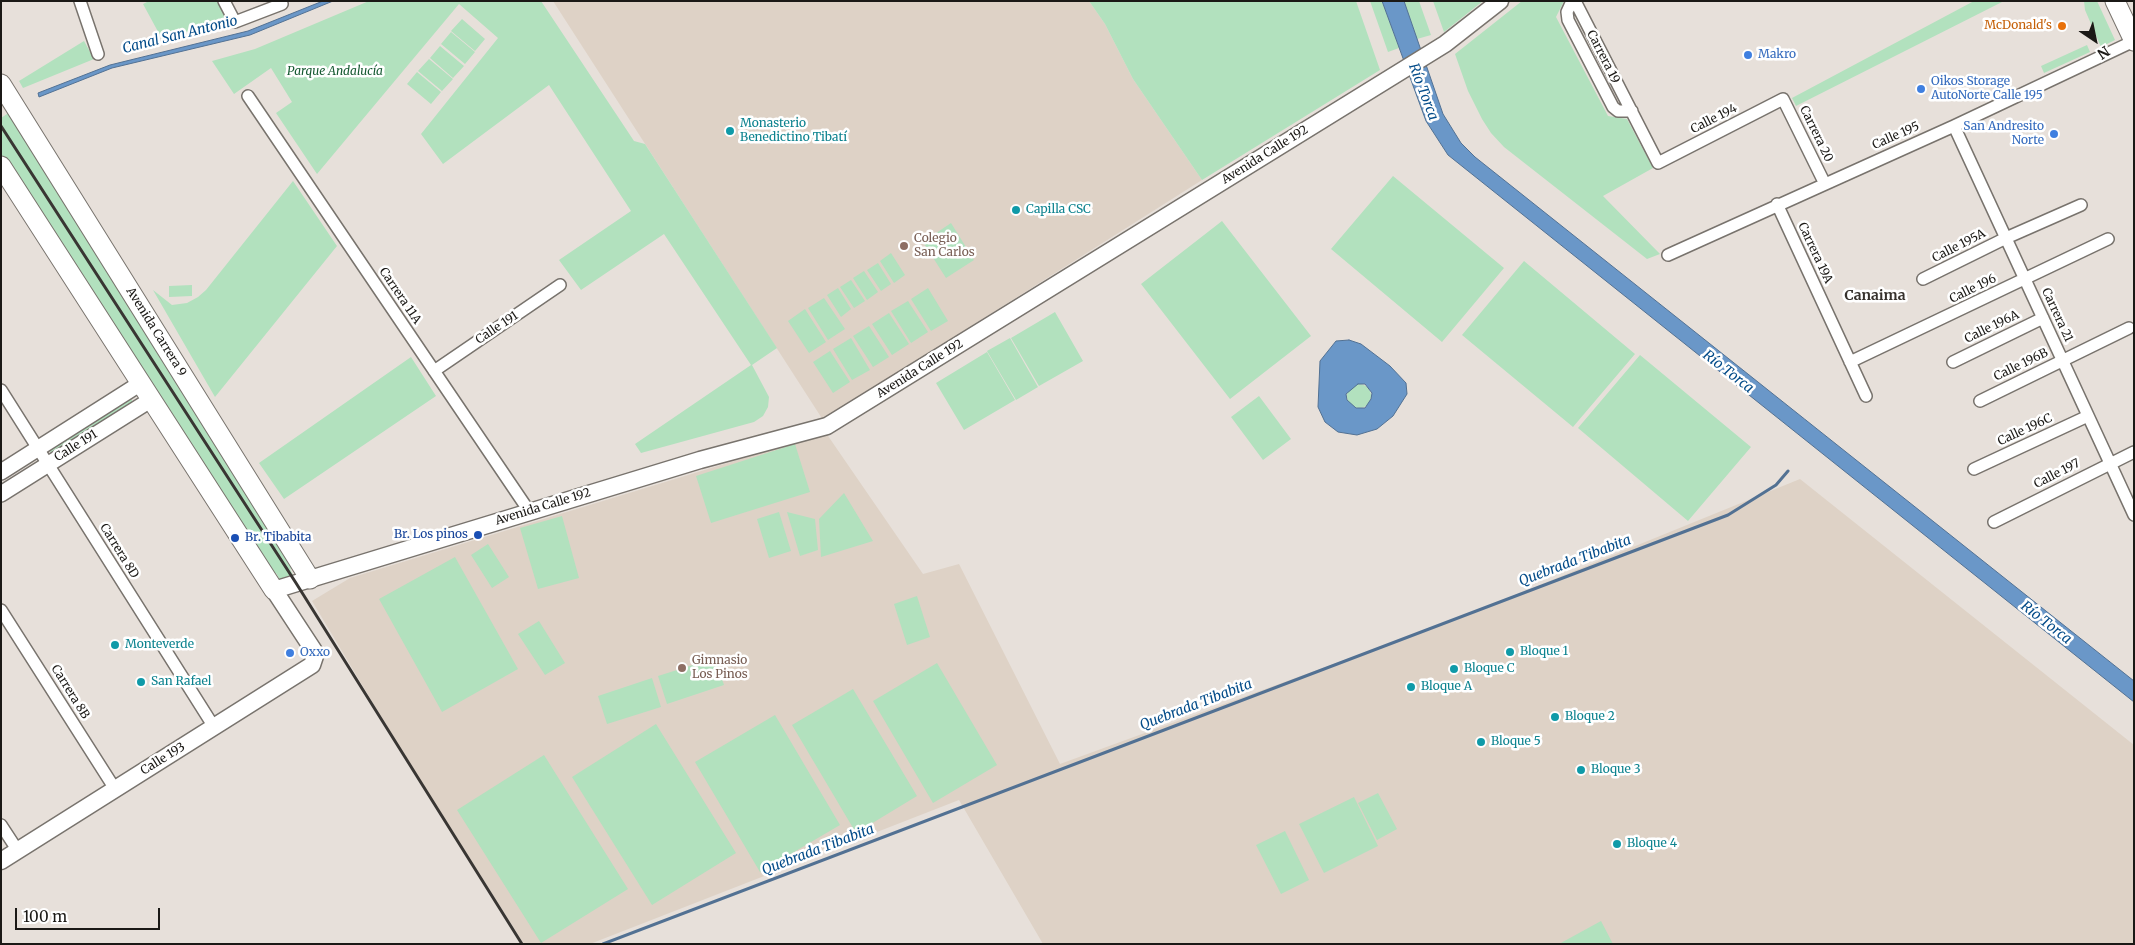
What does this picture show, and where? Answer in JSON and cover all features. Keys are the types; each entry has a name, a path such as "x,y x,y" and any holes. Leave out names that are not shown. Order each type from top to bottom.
{"main road":[{"name":"Avenida Calle 192","path":"274,590 714,455 828,426 1429,54 1500,1"},
{"path":"2115,1 2134,41"},
{"name":"Avenida Carrera 9","path":"4,96 310,578"},
{"path":"1,166 274,590"},
{"name":"Calle 193","path":"1,861 307,668 314,661 314,651 274,590"}],"street":[{"path":"80,1 98,54"},
{"path":"224,1 234,22 282,4"},
{"name":"Carrera 19","path":"1574,1 1658,163"},
{"name":"Calle 195","path":"1668,255 1824,182 1954,126 2134,41"},
{"name":"Carrera 11A","path":"248,96 529,511"},
{"name":"Calle 194","path":"1658,163 1783,99"},
{"name":"Carrera 20","path":"1783,99 1824,182"},
{"name":"Carrera 21","path":"1954,126 2134,515"},
{"name":"Carrera 19A","path":"1777,204 1866,396"},
{"name":"Calle 195A","path":"1924,279 2006,238 2081,205"},
{"name":"Calle 196","path":"1850,362 2108,239"},
{"name":"Calle 191","path":"434,371 560,285"},
{"name":"Calle 196A","path":"1953,362 2043,318"},
{"name":"Calle 196B","path":"1980,401 2129,328"},
{"name":"Calle 191","path":"1,472 141,383"},
{"name":"Carrera 8D","path":"1,390 214,727"},
{"name":"Calle 191","path":"1,494 152,399"},
{"name":"Calle 196C","path":"1974,469 2088,416"},
{"name":"Calle 197","path":"1994,522 2134,452"},
{"name":"Carrera 8B","path":"1,610 115,789"},
{"path":"1,825 18,851"}],"shaded area":[{"name":"Colegio San Carlos","path":"553,1 1089,1 1105,24 1133,79 1202,180 823,420"},
{"path":"826,433 923,574 959,564 1060,764 1451,621 1800,479 2134,745 2134,944 1043,944 959,800 590,944 524,944 392,735 312,601 350,578"}],"green space":[{"path":"149,1 219,1 225,16 221,22 162,39 143,4"},
{"name":"Parque Andalucía","path":"369,1 541,1 634,141 645,144 777,348 752,365 769,397 768,407 763,416 754,422 641,453 635,444 751,365 664,234 581,290 559,260 631,211 549,85 443,164 421,134 498,38 459,4 317,174 276,113 292,102 271,68 234,94 212,61 255,49"},
{"path":"1089,1 1356,1 1380,70 1202,180 1133,79 1105,24"},
{"path":"1370,1 1382,1 1399,48 1388,52"},
{"path":"1404,1 1419,1 1431,35 1417,39"},
{"path":"1433,1 1483,1 1444,32"},
{"path":"1522,1 1564,1 1556,17 1608,116 1627,119 1653,168 1603,196 1660,254 1647,259 1504,147 1491,133 1482,119 1468,91 1455,54"},
{"path":"1974,1 2004,1 1796,106 1792,98"},
{"path":"2084,1 2097,1 2115,40 2101,47 2085,10"},
{"path":"462,19 485,39 475,51 451,31"},
{"path":"451,32 475,52 465,64 441,44"},
{"path":"84,41 94,59 23,88 19,81"},
{"path":"2087,45 2090,52 2044,73 2041,66"},
{"path":"440,46 464,66 453,78 430,58"},
{"path":"429,59 453,79 442,91 418,71"},
{"path":"417,72 441,92 431,104 407,84"},
{"path":"10,112 293,567 290,569 293,575 280,580 276,573 273,574 1,154 1,118"},
{"path":"1393,176 1504,268 1442,342 1331,249"},
{"path":"293,181 337,246 215,397 153,290 172,305 187,303 198,297 206,290"},
{"path":"1222,221 1311,336 1230,399 1141,284"},
{"path":"951,223 974,260 946,278 923,242"},
{"path":"891,253 905,275 894,283 880,261"},
{"path":"1524,261 1635,354 1573,427 1462,335"},
{"path":"878,263 891,284 881,291 867,270"},
{"path":"864,271 878,292 867,300 853,278"},
{"path":"851,280 865,301 854,308 840,287"},
{"path":"192,285 192,296 169,297 169,286"},
{"path":"838,288 851,309 841,317 827,295"},
{"path":"928,288 948,321 931,331 911,299"},
{"path":"824,298 845,329 828,340 808,308"},
{"path":"908,301 928,332 911,343 891,311"},
{"path":"805,309 826,342 809,353 788,321"},
{"path":"1055,312 1083,361 1039,386 1011,338"},
{"path":"889,313 909,344 892,355 872,324"},
{"path":"869,326 889,357 873,367 853,336"},
{"path":"851,338 870,370 852,380 833,349"},
{"path":"1010,338 1038,387 1016,400 987,351"},
{"path":"830,351 850,382 833,393 813,362"},
{"path":"987,352 1015,400 964,430 936,383"},
{"path":"1640,355 1751,447 1688,521 1578,428"},
{"path":"411,357 436,396 284,499 259,463"},
{"path":"1359,384 1368,387 1371,396 1368,405 1359,408 1350,405 1347,396 1350,387"},
{"path":"1259,396 1291,439 1263,460 1231,417"},
{"path":"131,398 133,403 55,452 50,452 49,449"},
{"path":"795,444 810,492 711,523 696,476"},
{"path":"844,493 873,541 821,557 819,519"},
{"path":"779,512 791,551 769,558 757,519"},
{"path":"787,512 815,519 818,550 800,556"},
{"path":"562,516 579,578 538,589 520,528"},
{"path":"488,544 509,577 492,588 471,555"},
{"path":"455,557 518,669 442,712 379,599"},
{"path":"917,596 930,637 907,645 894,604"},
{"path":"539,621 565,663 545,675 518,634"},
{"path":"715,658 724,685 667,704 658,676"},
{"path":"937,663 997,765 933,803 873,701"},
{"path":"652,678 661,707 607,724 598,696"},
{"path":"853,689 917,796 856,833 792,725"},
{"path":"775,715 840,825 760,872 695,762"},
{"path":"656,724 736,853 652,905 572,777"},
{"path":"544,755 628,889 541,943 457,810"},
{"path":"1378,793 1397,829 1377,840 1358,803"},
{"path":"1354,797 1378,846 1324,873 1299,824"},
{"path":"1285,831 1309,880 1281,894 1256,845"},
{"path":"1601,921 1613,944 1559,944"}],"water":[{"path":"323,1 333,1 250,35 112,68 39,97 38,93 110,65 248,31"},
{"name":"Río Torca","path":"1382,1 1404,1 1443,114 1461,143 1475,157 2134,681 2134,702 1448,155 1426,121"},
{"path":"1349,340 1361,344 1390,366 1406,383 1407,394 1393,416 1377,429 1357,435 1338,432 1325,422 1318,407 1320,361 1336,341","holes":["1358,384 1365,384 1372,393 1371,399 1365,408 1356,408 1347,400 1346,394"]}],"waterway":[{"name":"Quebrada Tibabita","path":"603,944 1728,515 1776,485 1788,471"}],"railway":[{"path":"1,126 296,583 522,944"}],"place":[{"name":"McDonald's","path":"2062,26"},
{"name":"Makro","path":"1748,55"},
{"name":"Oikos Storage AutoNorte Calle 195","path":"1921,89"},
{"name":"Monasterio Benedictino Tibatí","path":"730,131"},
{"name":"San Andresito Norte","path":"2054,134"},
{"name":"Capilla CSC","path":"1016,210"},
{"name":"Colegio San Carlos","path":"904,246"},
{"name":"Br. Los pinos","path":"478,535"},
{"name":"Br. Tibabita","path":"235,538"},
{"name":"Monteverde","path":"115,645"},
{"name":"Bloque 1","path":"1510,652"},
{"name":"Oxxo","path":"290,653"},
{"name":"Gimnasio Los Pinos","path":"682,668"},
{"name":"Bloque C","path":"1454,669"},
{"name":"San Rafael","path":"141,682"},
{"name":"Bloque A","path":"1411,687"},
{"name":"Bloque 2","path":"1555,717"},
{"name":"Bloque 5","path":"1481,742"},
{"name":"Bloque 3","path":"1581,770"},
{"name":"Bloque 4","path":"1617,844"}],"district":[{"name":"Canaima","path":"1875,296"}],"water label":[{"name":"Canal San Antonio","path":"180,35"}]}
